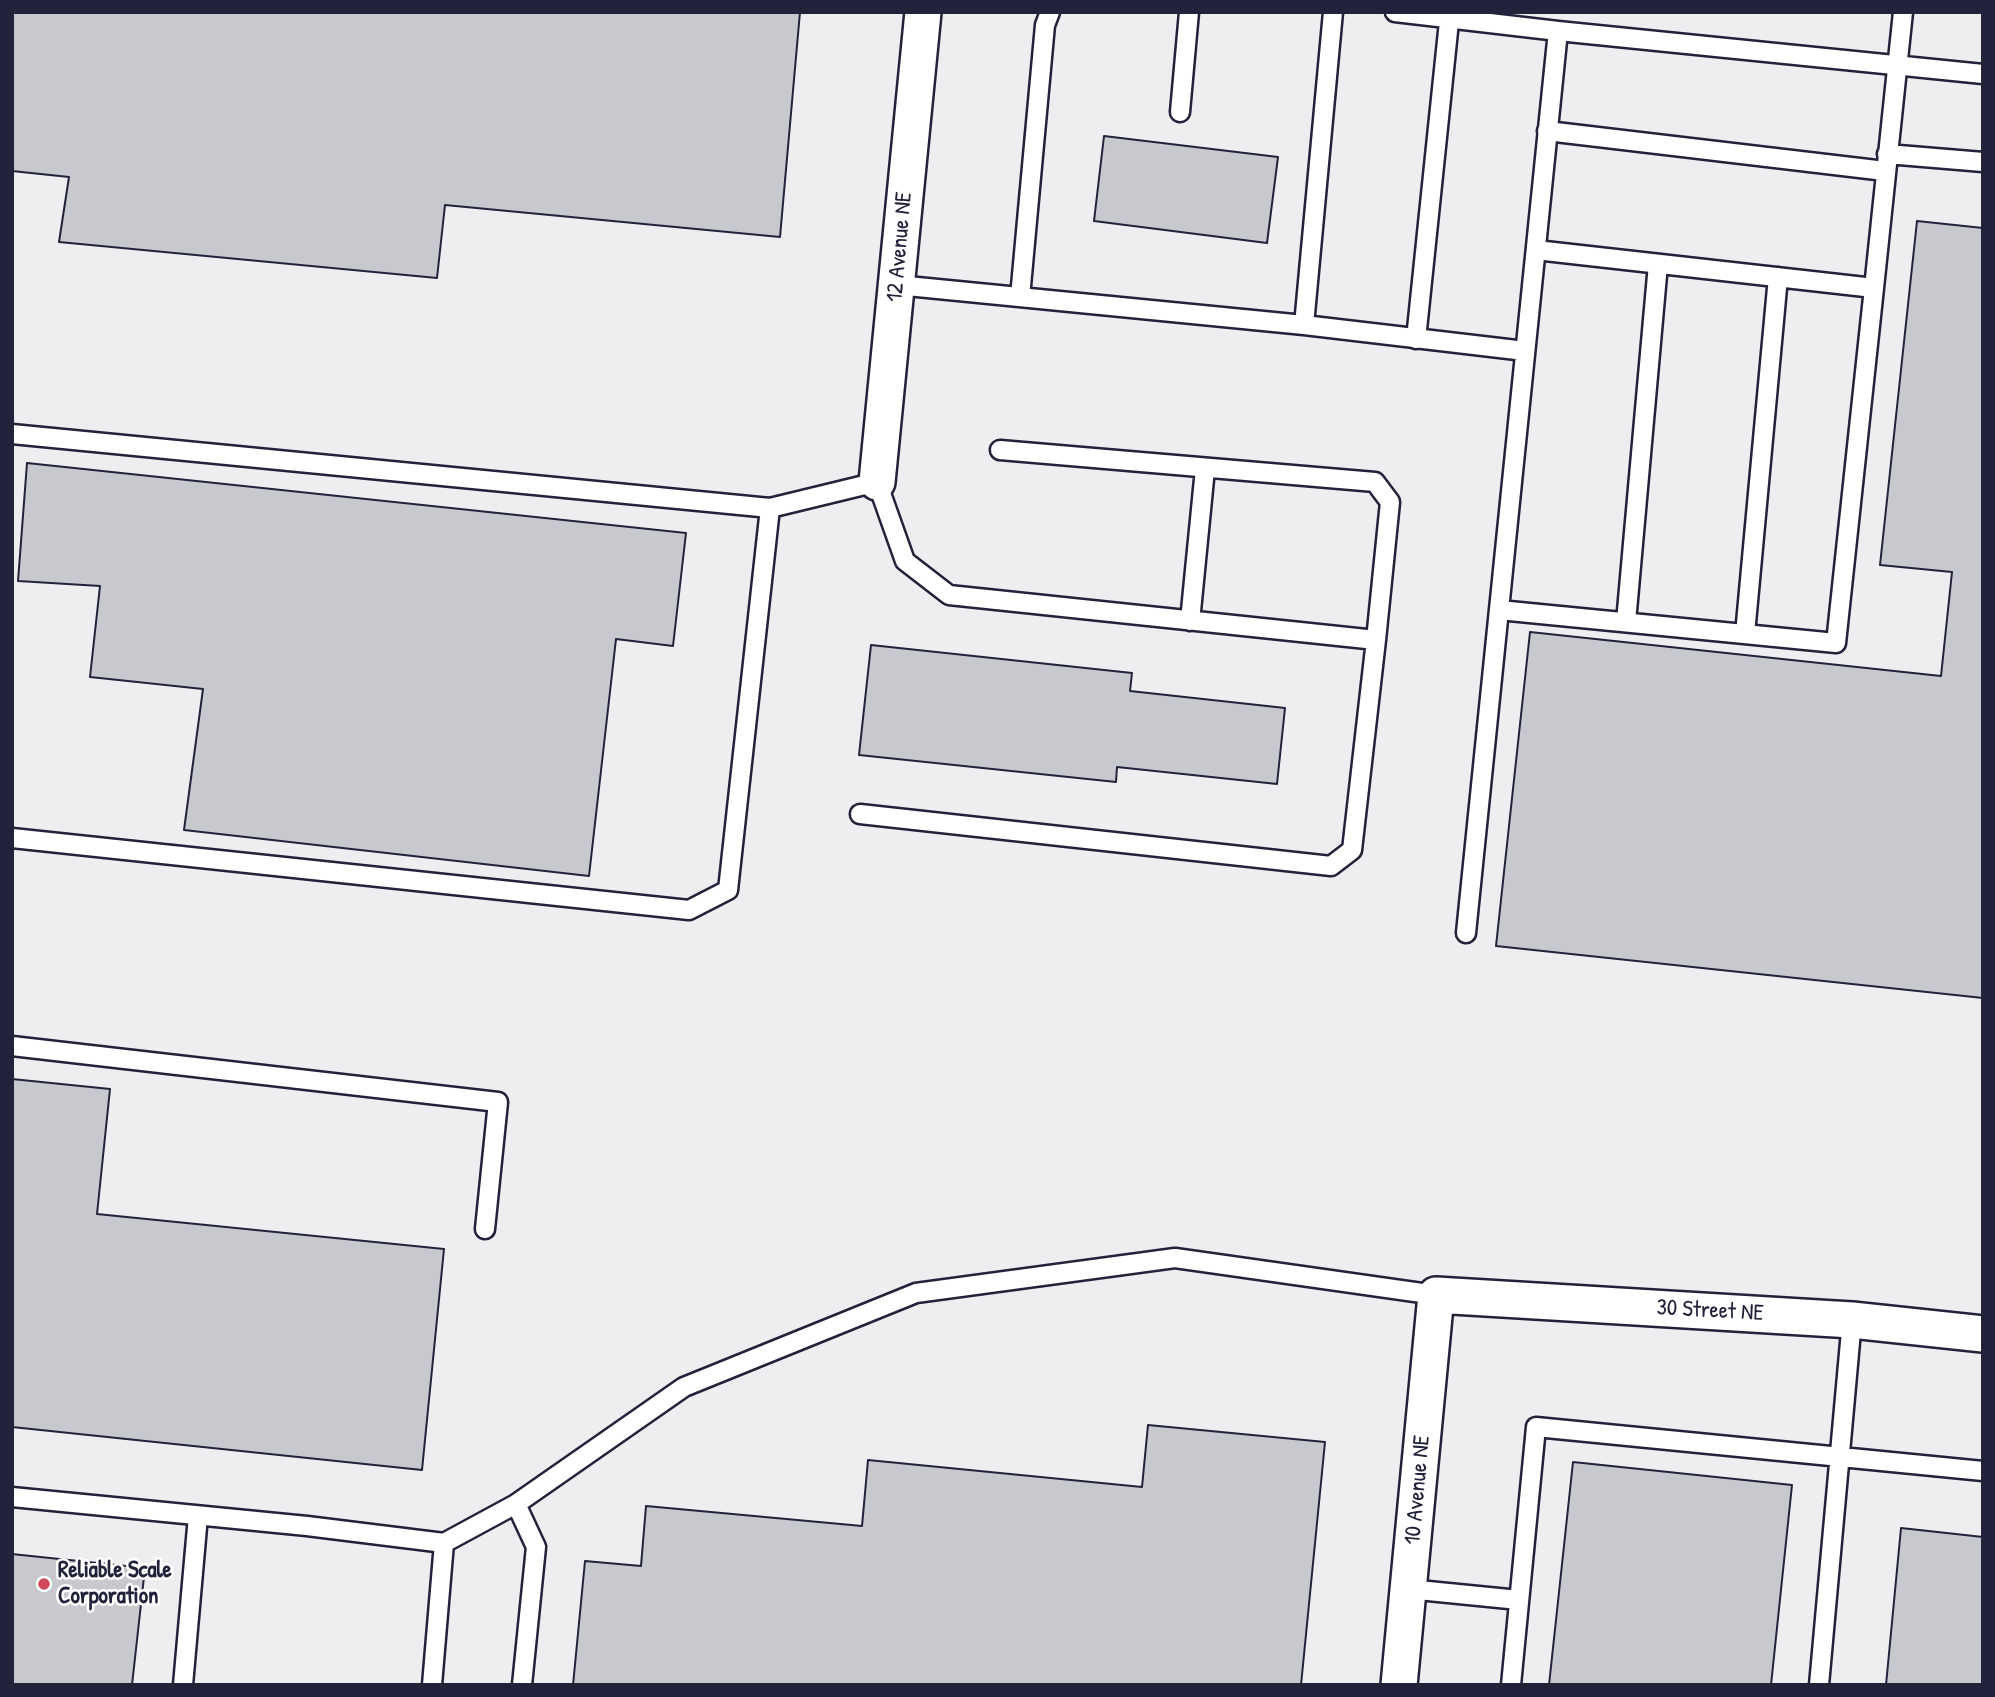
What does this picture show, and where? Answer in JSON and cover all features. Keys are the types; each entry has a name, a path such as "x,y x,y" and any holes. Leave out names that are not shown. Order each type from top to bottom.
{"street":[{"name":"12 Avenue NE","path":"877,482 923,12"},
{"name":"30 Street NE","path":"1436,1295 1852,1320 1983,1334"},
{"name":"10 Avenue NE","path":"1399,1685 1436,1295"}],"lane":[{"path":"1020,297 1045,25 1051,12"},
{"path":"1180,112 1189,12"},
{"path":"1304,325 1333,12"},
{"path":"1395,12 1450,15 1558,30 1983,74"},
{"path":"1500,610 1836,643 1903,12"},
{"path":"1416,339 1450,15"},
{"path":"1466,933 1558,30"},
{"path":"1547,131 1886,162 1983,162"},
{"path":"1536,250 1874,288"},
{"path":"1626,622 1658,264"},
{"path":"1745,634 1778,277"},
{"path":"897,285 1304,325 1525,351"},
{"path":"12,434 770,508 877,482 905,561 950,595 1376,640"},
{"path":"860,814 1332,866 1352,850 1390,502 1374,482 1000,450"},
{"path":"1190,621 1205,469"},
{"path":"12,838 689,910 727,890 770,508"},
{"path":"12,1046 498,1102 485,1229"},
{"path":"12,1497 307,1526 444,1543 516,1504 684,1387 916,1293 1175,1258 1436,1295"},
{"path":"1819,1685 1852,1320"},
{"path":"1511,1685 1536,1427 1983,1471"},
{"path":"516,1504 536,1547 522,1685"},
{"path":"183,1685 198,1516"},
{"path":"432,1685 444,1543"},
{"path":"1408,1589 1519,1600"}],"shaded area":[{"path":"12,12 1983,12 1983,1685 12,1685"}],"building":[{"path":"12,12 800,12 780,237 445,205 437,278 59,242 69,177 12,171"},
{"path":"1104,136 1278,157 1267,243 1094,221"},
{"path":"1917,221 1983,228 1983,998 1496,946 1530,632 1941,676 1952,572 1880,565"},
{"path":"27,463 686,533 673,646 616,639 589,876 184,830 203,689 90,677 100,586 18,581"},
{"path":"871,645 1132,673 1130,691 1285,708 1277,784 1117,767 1116,782 859,755"},
{"path":"12,1079 110,1089 97,1214 444,1249 422,1470 12,1427"},
{"path":"1148,1425 1325,1442 1301,1685 573,1685 585,1561 641,1566 646,1506 862,1526 868,1460 1142,1487"},
{"path":"1573,1462 1792,1485 1771,1685 1549,1685"},
{"path":"1901,1528 1983,1537 1983,1685 1886,1685"},
{"path":"12,1554 145,1568 132,1685 12,1685"}],"place":[{"name":"Reliable Scale Corporation","path":"44,1584"}]}
